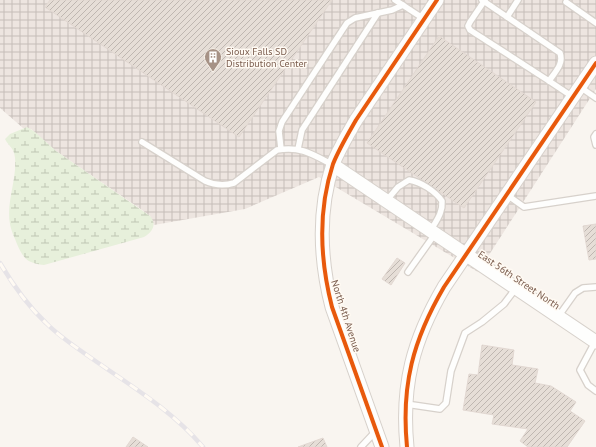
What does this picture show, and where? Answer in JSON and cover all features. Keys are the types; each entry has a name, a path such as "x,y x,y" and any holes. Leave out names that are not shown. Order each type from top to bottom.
{"street":[{"name":"North 4th Avenue","path":"382,447 332,307 324,267 322,226 324,208 333,165 346,137 437,0"},
{"path":"407,447 405,404 411,365 424,325 444,287 596,63"},
{"name":"East 56th Street North","path":"333,165 596,342"}],"lane":[{"path":"395,0 424,19"},
{"path":"549,81 561,64 562,59 560,53 483,0 468,26 470,30 549,81 596,98"},
{"path":"507,17 518,0"},
{"path":"566,2 596,23"},
{"path":"281,149 279,131 281,124 346,25 355,18 392,10 403,5"},
{"path":"298,149 302,130 378,13"},
{"path":"596,134 594,137 596,145"},
{"path":"142,142 205,181 216,185 227,185 234,183 277,150 281,149 298,149 307,151 333,165"},
{"path":"386,201 398,187 409,180 416,181 432,191 442,201 442,212 433,232 408,272"},
{"path":"506,195 524,207 596,196"},
{"path":"558,317 575,293 583,288 596,287"},
{"path":"405,404 440,409 446,403 451,371 465,333 482,322 504,304 516,288"},
{"path":"596,342 580,370 588,385 596,391"},
{"path":"361,447 377,431"}],"shaded area":[{"path":"0,0 596,0 596,89 478,272 319,177 245,209 154,225 150,216 56,151 31,129 23,128 0,108"}],"green space":[{"path":"27,127 35,132 56,151 150,216 154,225 150,233 144,237 44,265 27,260 20,249 10,224 9,208 15,158 12,149 5,139 10,134"}],"building":[{"name":"Sioux Falls SD Distribution Center","path":"50,0 332,0 239,137 45,7"},
{"path":"439,36 536,102 464,208 367,143"},
{"path":"596,224 596,259 589,260 583,226"},
{"path":"397,258 405,263 391,285 382,279"},
{"path":"482,345 514,350 512,365 538,369 535,383 551,386 576,402 570,411 585,421 567,447 528,447 520,441 528,429 492,424 494,415 463,410 469,374 478,375"},
{"path":"133,437 148,447 126,447"},
{"path":"323,438 327,447 298,447"}],"railway":[{"path":"0,263 27,302 51,327 69,343 162,408 203,447"}],"cycle path":[{"path":"382,447 332,307 323,253 322,235 325,199 333,164 356,120 437,0"},
{"path":"407,447 406,403 408,383 417,345 433,307 444,287 596,63"}],"place":[{"name":"Sioux Falls SD Distribution Center","path":"213,72"}]}
